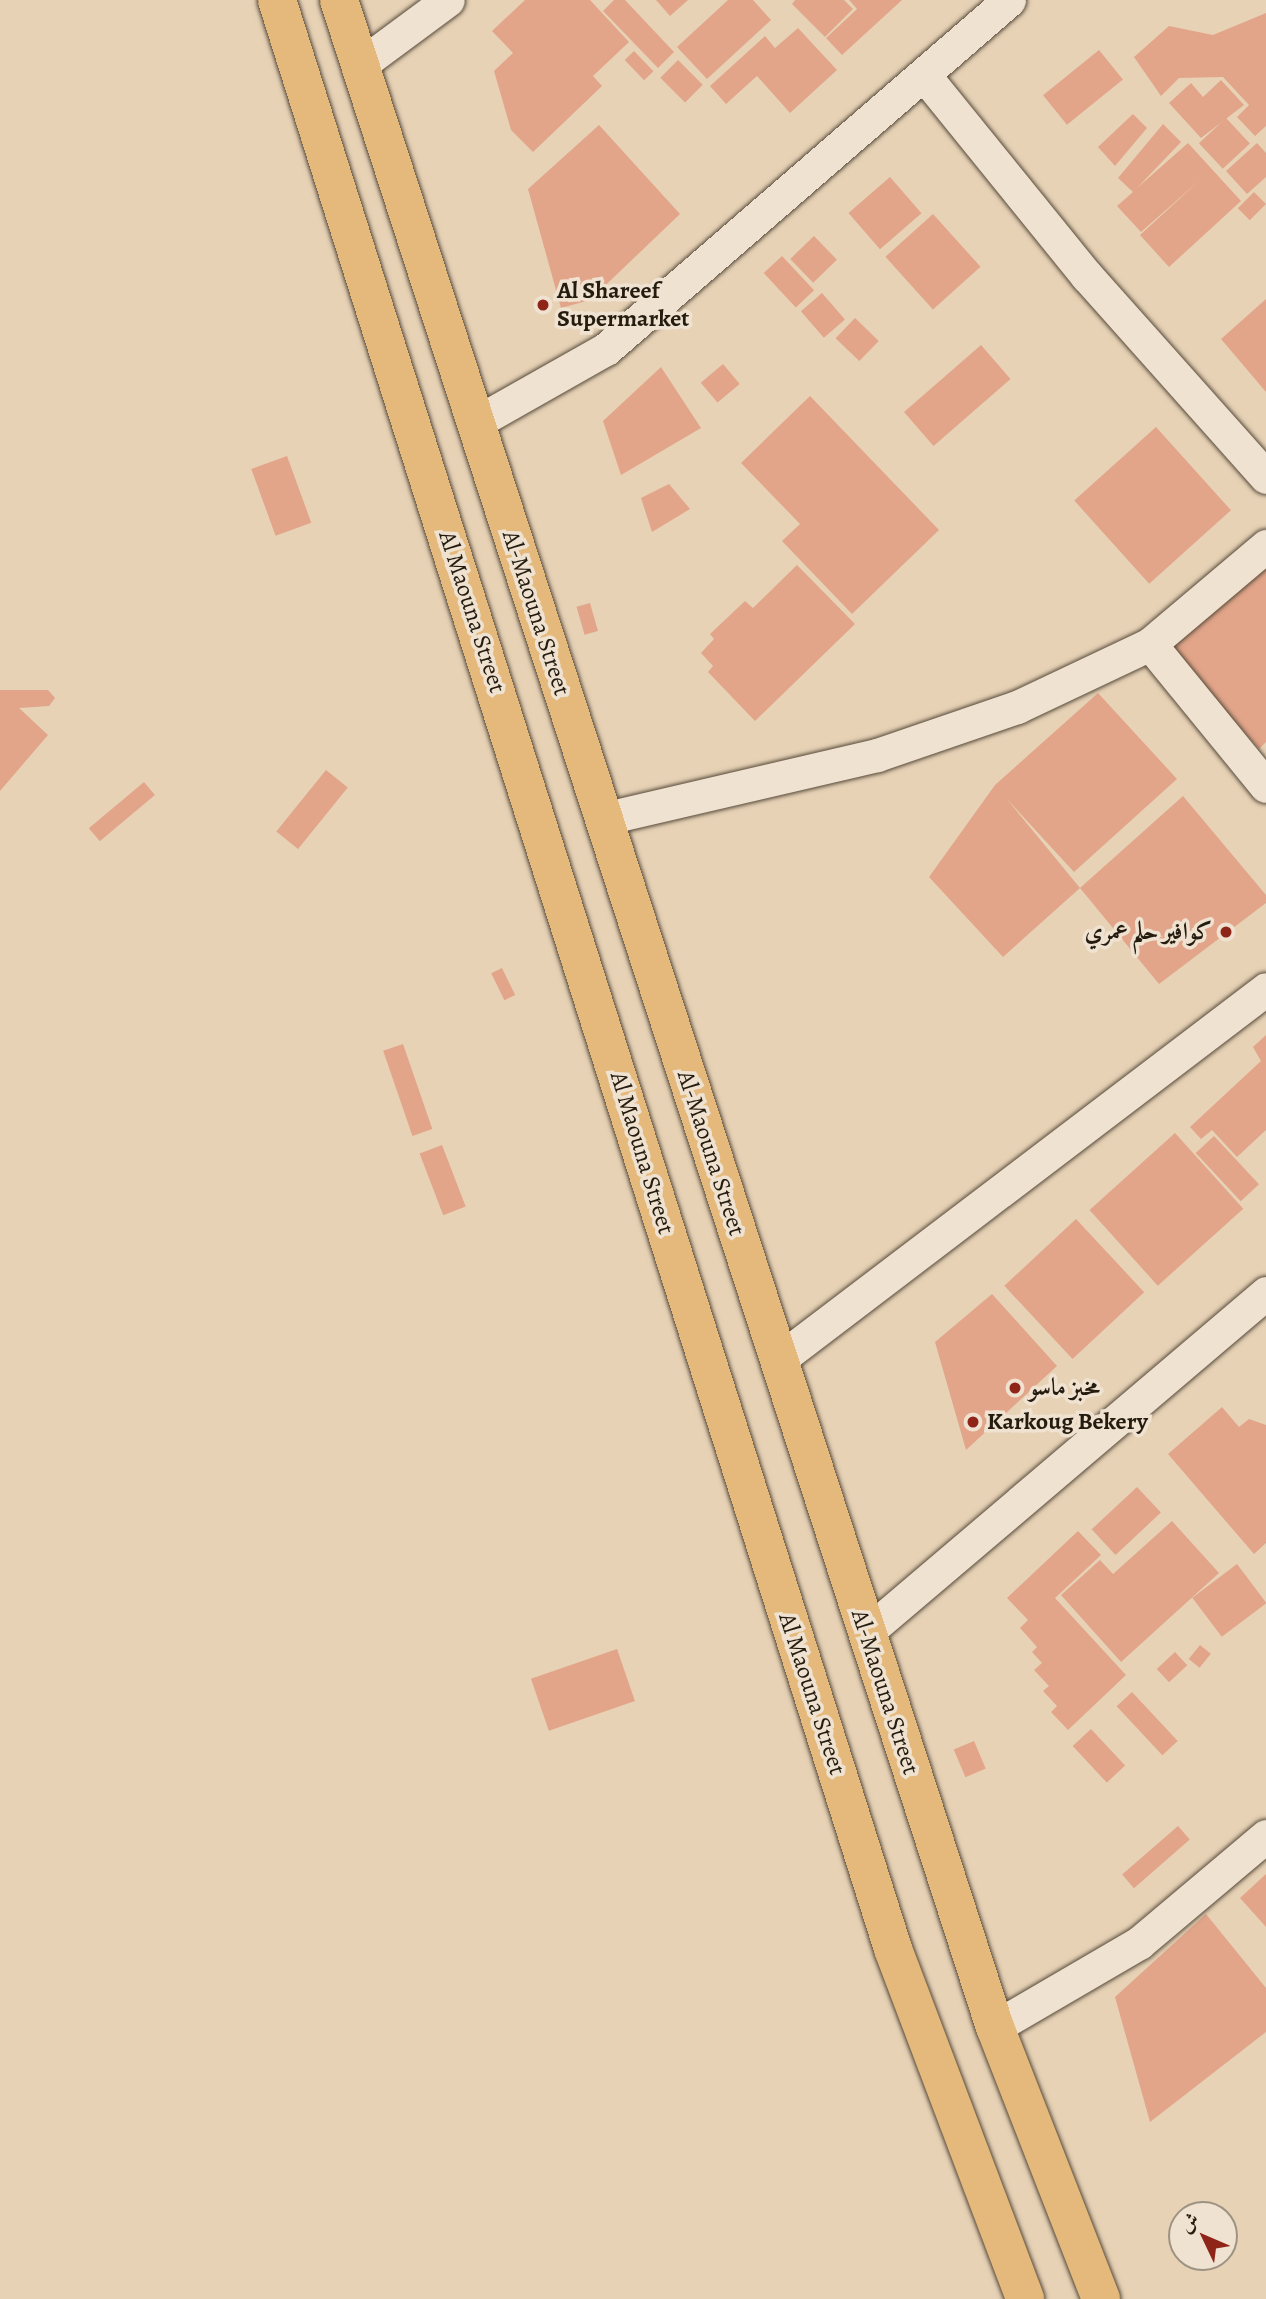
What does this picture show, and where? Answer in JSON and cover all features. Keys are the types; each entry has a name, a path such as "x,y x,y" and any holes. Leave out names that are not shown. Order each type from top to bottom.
{"highway":[{"name":"Al Maouna Street","path":"277,0 893,1949 1025,2299"},
{"name":"Al-Maouna Street","path":"339,0 995,2027 1101,2299"}],"street":[{"path":"360,65 448,0"},
{"path":"475,423 606,349 1009,0"},
{"path":"924,75 1087,276 1266,477"},
{"path":"602,819 929,740 1017,707 1150,644 1266,546"},
{"path":"1150,644 1266,786"},
{"path":"778,1361 1266,989"},
{"path":"866,1633 1266,1293"},
{"path":"995,2027 1139,1943 1266,1836"}],"building":[{"path":"525,0 590,0 629,42 593,76 602,86 533,152 511,130 494,71 513,53 492,31"},
{"path":"614,0 625,0 674,52 658,68 603,11"},
{"path":"656,0 688,0 670,16"},
{"path":"728,0 753,0 771,20 707,79 677,47"},
{"path":"795,0 844,0 853,9 825,37 792,4"},
{"path":"849,0 902,0 842,55 826,38 857,9"},
{"path":"1266,13 1266,126 1255,136 1237,117 1249,105 1223,77 1179,78 1161,96 1134,57 1169,26 1213,35"},
{"path":"798,28 837,70 790,113 757,76 726,104 710,86 765,36 775,48"},
{"path":"1099,50 1123,80 1067,125 1043,95"},
{"path":"634,51 653,71 644,80 625,60"},
{"path":"678,60 703,85 685,102 660,78"},
{"path":"1221,80 1244,105 1201,138 1169,103 1191,83 1203,97"},
{"path":"1133,114 1147,128 1115,166 1098,147"},
{"path":"1226,118 1250,144 1223,169 1199,143"},
{"path":"1163,124 1181,142 1137,188 1188,143 1241,201 1169,267 1140,235 1200,180 1141,232 1117,206 1133,192 1118,178"},
{"path":"599,125 680,214 590,300 561,308 528,189"},
{"path":"1257,143 1266,153 1266,177 1247,194 1226,171"},
{"path":"890,177 921,213 880,249 848,213"},
{"path":"1254,192 1266,204 1250,220 1238,208"},
{"path":"933,214 981,267 933,310 885,257"},
{"path":"814,236 837,260 813,283 790,259"},
{"path":"782,256 814,290 796,307 764,273"},
{"path":"822,293 845,319 824,338 801,311"},
{"path":"1266,299 1266,392 1221,339"},
{"path":"855,318 879,341 859,361 836,338"},
{"path":"981,345 1011,379 934,446 904,412"},
{"path":"723,364 740,384 717,403 701,383"},
{"path":"661,367 701,428 621,475 603,421"},
{"path":"810,396 939,530 852,614 782,541 800,524 741,463"},
{"path":"1156,427 1231,510 1149,584 1074,501"},
{"path":"287,456 311,523 276,536 251,469"},
{"path":"669,484 690,509 652,532 641,498"},
{"path":"1266,559 1266,742 1259,749 1166,646"},
{"path":"797,565 855,624 755,721 708,672 713,666 701,653 714,639 710,634 745,601 753,608"},
{"path":"590,603 598,631 585,635 577,607"},
{"path":"0,690 48,690 55,698 49,706 19,708 48,735 0,791"},
{"path":"1098,693 1177,779 1074,872 1006,798 1080,888 1003,957 929,877 995,785"},
{"path":"326,770 348,788 298,849 276,831"},
{"path":"144,782 155,795 100,841 89,828"},
{"path":"1183,796 1266,895 1266,903 1159,984 1080,888"},
{"path":"502,968 515,995 504,1000 491,973"},
{"path":"1266,1035 1266,1130 1237,1157 1212,1130 1201,1139 1190,1127 1261,1061 1253,1047"},
{"path":"403,1044 432,1129 412,1136 383,1051"},
{"path":"1175,1133 1243,1209 1158,1286 1090,1210"},
{"path":"1214,1136 1259,1184 1241,1201 1196,1153"},
{"path":"442,1145 466,1207 443,1215 420,1154"},
{"path":"1076,1219 1144,1292 1073,1359 1004,1286"},
{"path":"992,1294 1057,1366 966,1450 935,1342"},
{"path":"1222,1407 1239,1427 1249,1419 1266,1425 1266,1543 1254,1554 1168,1454"},
{"path":"1137,1487 1161,1513 1116,1555 1092,1529"},
{"path":"1172,1521 1219,1573 1121,1662 1061,1595 1100,1560 1113,1574"},
{"path":"1078,1531 1101,1555 1055,1598 1126,1675 1068,1730 1051,1712 1057,1706 1043,1691 1049,1686 1034,1670 1042,1663 1032,1652 1037,1647 1020,1628 1028,1620 1007,1598"},
{"path":"1237,1564 1266,1604 1222,1637 1192,1598"},
{"path":"1200,1645 1211,1654 1200,1668 1189,1659"},
{"path":"617,1649 635,1701 549,1731 531,1679"},
{"path":"1175,1652 1187,1665 1169,1682 1157,1669"},
{"path":"1132,1692 1178,1741 1162,1755 1117,1706"},
{"path":"1091,1729 1125,1766 1107,1783 1073,1746"},
{"path":"974,1741 986,1769 965,1777 954,1750"},
{"path":"1178,1826 1190,1840 1134,1888 1122,1875"},
{"path":"1266,1874 1266,1927 1240,1898"},
{"path":"1206,1914 1266,1988 1266,2032 1150,2122 1115,1997"}],"place":[{"name":"Al Shareef Supermarket","path":"543,305"},
{"name":"كوافير حلم عمري","path":"1226,932"},
{"name":"مخبز ماسو","path":"1015,1388"},
{"name":"Karkoug Bekery","path":"973,1422"}]}
